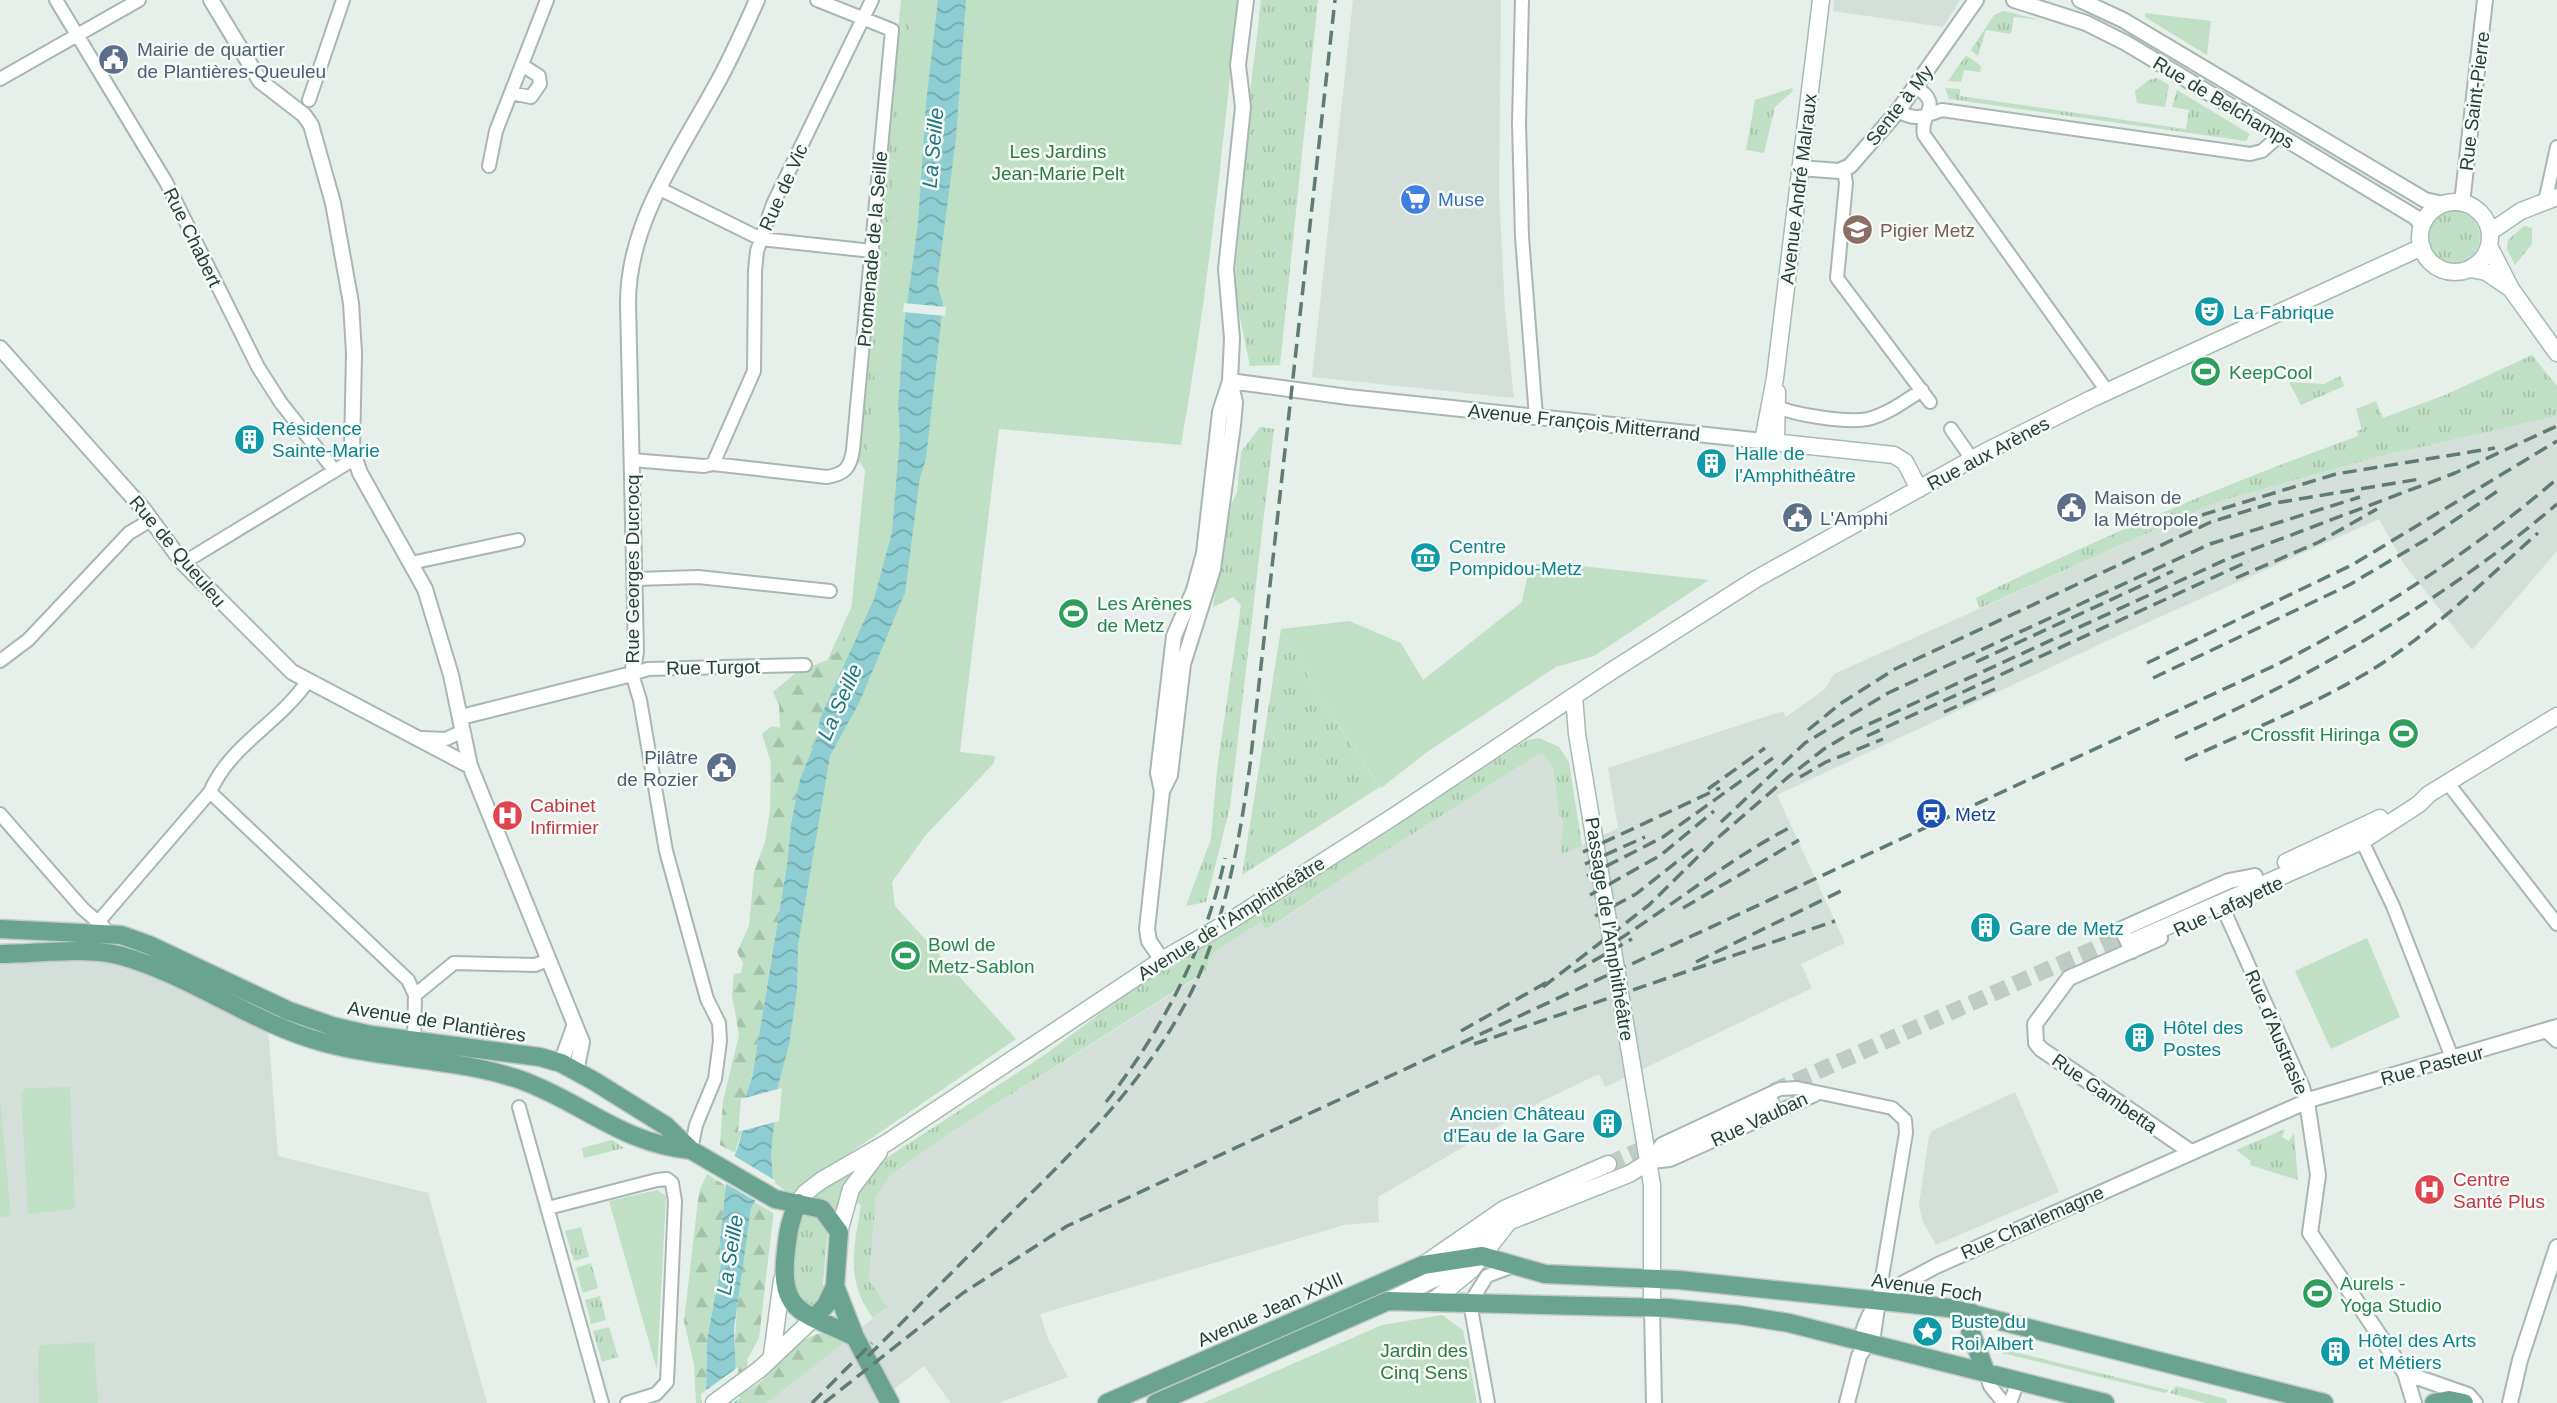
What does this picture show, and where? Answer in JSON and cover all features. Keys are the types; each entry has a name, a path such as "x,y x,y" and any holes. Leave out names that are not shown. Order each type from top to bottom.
{"main road":[{"name":"Avenue André Malraux","path":"1769,441 1821,0"},
{"path":"2511,289 2486,272 2470,269 2450,272 2432,263 2422,247 2422,225 2427,216 2443,204 2462,203 2483,216 2521,211 2551,200"},
{"path":"2470,269 2479,263 2490,239 2521,211"},
{"path":"2483,216 2511,289 2557,353"},
{"name":"Rue aux Arènes","path":"1574,696 1756,579 1972,459 2107,391 2422,247"},
{"name":"Avenue François Mitterrand","path":"1769,441 1894,455 1905,463 1919,489"},
{"name":"Avenue de l'Amphithéâtre","path":"794,1211 805,1193 822,1180 888,1142 1162,960 1230,921 1396,816 1574,696"},
{"name":"Passage de l'Amphithéâtre","path":"1574,696 1577,734 1652,1190 1652,1308"},
{"name":"Rue Lafayette","path":"2130,938 2323,859 2416,797 2429,794 2557,716"},
{"name":"Rue Lafayette","path":"2130,938 2255,876 2363,834"},
{"name":"Avenue de Plantières","path":"0,929 80,931 101,927 149,945 289,1011 350,1030 540,1057 569,1068 666,1126 691,1150 794,1211"},
{"name":"Avenue de Plantières","path":"0,954 120,956 288,1031 320,1042 387,1056 488,1070 554,1094 626,1135 663,1147 691,1150"},
{"path":"554,1094 569,1068"},
{"name":"Rue Vauban","path":"1451,1261 1493,1228 1629,1174 1678,1145 1771,1103"},
{"name":"Avenue de l'Amphithéâtre","path":"839,1232 855,1180 888,1142"},
{"path":"1423,1265 1504,1209 1608,1164"},
{"path":"714,1403 754,1374 829,1301 835,1286 839,1232 822,1209 794,1211 772,1355"},
{"name":"Rue Vauban","path":"1432,1302 1462,1279 1509,1222"},
{"path":"1388,1301 1482,1256"},
{"name":"Avenue Foch","path":"1451,1261 1482,1256 1545,1274 1654,1279 1972,1313 2324,1403"},
{"name":"Avenue Jean XXIII","path":"1107,1403 1423,1265 1451,1261"},
{"path":"782,1280 793,1304 855,1337"},
{"path":"835,1286 855,1337 890,1399"},
{"name":"Avenue Jean XXIII","path":"1156,1403 1388,1301 1470,1303"},
{"path":"1470,1303 1652,1308 1766,1318 2105,1403"},
{"path":"1972,1313 1970,1330 1986,1373"},
{"path":"2434,1403 2449,1400 2463,1403"}],"street":[{"name":"Rue Chabert","path":"56,0 166,182 258,367 281,403 334,470"},
{"path":"0,79 139,0"},
{"path":"211,0 260,81 303,115 332,203 351,303 354,458 425,589 437,622 470,766 574,1027 569,1068"},
{"path":"303,115 343,0"},
{"path":"489,166 496,131 547,0"},
{"name":"Rue Georges Ducrocq","path":"691,1150 696,1125 715,1079 720,1041 719,1023 712,1013 695,961 661,831 640,700 632,674 636,652 629,274 638,238 660,189 715,87 757,0"},
{"path":"817,0 863,19"},
{"name":"Rue de Vic","path":"713,464 754,372 754,286 761,239 773,204 872,0"},
{"path":"1162,960 1149,941 1147,929 1163,791 1158,773 1174,636 1194,590 1204,552 1220,412 1230,382 1232,338 1226,269 1243,107 1238,65 1246,0"},
{"path":"1522,0 1519,122 1522,237 1536,416"},
{"name":"Sente à My","path":"1844,170 1898,111 1976,0"},
{"name":"Rue de Belchamps","path":"2014,0 2087,23 2149,57 2415,217 2422,225"},
{"name":"Rue de Belchamps","path":"2080,0 2158,40 2425,200 2443,204"},
{"name":"Rue Saint-Pierre","path":"2462,203 2486,0"},
{"name":"Promenade de la Seille","path":"713,464 827,477 839,475 849,468 853,450 892,30 863,19"},
{"path":"2149,57 2158,40"},
{"path":"511,93 523,97 537,92 539,76 522,65"},
{"path":"1915,87 1928,97 1929,115 1922,129 1924,135 2107,391"},
{"path":"1898,111 1910,118 1942,110 2250,154 2262,152 2279,136 2290,119"},
{"path":"2551,200 2557,147"},
{"path":"1800,167 1844,170 1846,183 1836,272 1930,401"},
{"path":"660,189 761,239 872,251"},
{"name":"Rue de Queuleu","path":"0,348 151,520 183,563 234,617 292,672 307,682 422,738 470,766"},
{"name":"Avenue François Mitterrand","path":"1230,382 1769,441"},
{"path":"1774,405 1865,419 1897,407 1922,390"},
{"path":"1951,429 1972,459"},
{"path":"183,563 354,458"},
{"path":"632,460 704,466 713,464"},
{"path":"0,661 35,633 130,533 151,520"},
{"path":"411,563 518,540"},
{"path":"635,579 698,577 830,591"},
{"name":"Rue Turgot","path":"462,724 648,669 805,665"},
{"path":"0,814 101,927 210,792 218,774 231,757 307,682"},
{"path":"422,738 446,739 462,724"},
{"path":"2447,782 2557,924"},
{"path":"210,792 408,980 415,995 414,1041"},
{"path":"2363,834 2453,1060"},
{"name":"Rue Lafayette","path":"2130,938 2223,908 2323,859"},
{"name":"Rue d'Austrasie","path":"2223,908 2304,1087 2318,1175 2309,1228 2314,1242 2405,1373"},
{"path":"80,931 83,909"},
{"name":"Rue Gambetta","path":"2130,938 2069,978 2035,1024 2036,1043 2191,1152"},
{"path":"415,995 454,962 535,965 548,960"},
{"name":"Rue Pasteur","path":"2191,1152 2307,1102 2553,1033"},
{"name":"Rue Vauban","path":"1648,1163 1662,1144 1773,1091 1790,1088 1815,1095"},
{"path":"1815,1095 1892,1108 1905,1120 1905,1136 1878,1301 1869,1311 1862,1336 1865,1343 1847,1403"},
{"name":"Rue Vauban","path":"1648,1163 1671,1160 1815,1095"},
{"path":"519,1107 602,1403"},
{"name":"Rue Charlemagne","path":"1878,1301 1898,1285 1936,1266 2191,1152"},
{"path":"548,1208 657,1180 667,1179 672,1183 675,1201 667,1382 656,1395 628,1403"},
{"path":"2510,1403 2557,1247"},
{"path":"1488,1403 1470,1303 1487,1276 1502,1268 1515,1266"},
{"path":"1652,1308 1654,1403"},
{"path":"1986,1373 1990,1386 2004,1403"},
{"path":"2405,1373 2414,1403"},
{"path":"2405,1373 2468,1395 2475,1403"},
{"path":"2010,1403 2018,1381"},
{"path":"2500,1403 2513,1386"}],"shaded area":[{"name":"Muse","path":"1353,0 1501,0 1499,193 1505,310 1514,398 1312,377"},
{"path":"1834,0 1960,0 1943,27 1833,11"},
{"path":"2557,416 2557,551 2472,650 2406,567 2379,519 2126,632 1777,795 1845,943 1801,964 1812,988 1605,1087 1599,1074 1542,1101 1378,1197 1379,1222 1344,1225 1040,1314 1048,1339 1068,1377 999,1403 951,1403 924,1366 876,1403 767,1403 887,1307 869,1279 876,1197 891,1175 948,1134 1205,973 1213,953 1261,922 1267,930 1357,869 1539,754 1543,754 1553,767 1559,815 1563,820 1562,855 1618,828 1608,768 1783,711 1786,717 1825,689 1834,674 2217,502 2369,459"},
{"path":"0,960 109,960 142,969 268,1029 278,1156 428,1193 487,1403 0,1403"},
{"path":"2015,1092 2059,1192 1936,1245 1923,1222 1919,1205 1929,1136 1932,1131"}],"green space":[{"path":"901,0 947,0 849,682 828,659 855,599 867,474 860,462 855,468"},
{"name":"Les Jardins Jean-Marie Pelt","path":"912,0 1238,0 1207,279 1181,445 999,429 960,752 995,756 994,763 925,836 892,882 895,906 1016,1039 790,1194 754,1168 812,777 838,742"},
{"path":"1261,0 1318,0 1280,365 1250,366 1234,289 1249,102"},
{"path":"2003,11 2041,20 2014,17 2011,34 1986,30 1978,56 1971,50 1994,15"},
{"path":"2145,13 2211,21 2207,55 2145,17"},
{"path":"1966,55 1981,66 1980,72 1964,70 1961,82 1948,81"},
{"path":"2157,78 2169,85 2165,107 2137,103 2135,91 2149,80"},
{"path":"1792,88 1793,91 1775,107 1764,153 1746,150 1755,100"},
{"path":"1945,88 1960,89 1960,96 2186,129 2189,110 2172,107 2177,90 2250,134 2246,141 1949,99"},
{"path":"2454,211 2464,213 2472,219 2478,227 2478,247 2472,255 2464,261 2454,263 2444,261 2436,255 2430,247 2428,237 2430,227 2436,219 2444,213"},
{"path":"2524,226 2532,228 2532,244 2515,265 2507,249 2508,240"},
{"path":"2532,355 2557,386 2557,416 2369,459 2217,502 1980,608 1976,598 2117,532 2358,436 2357,431 2362,429 2356,409 2376,401 2383,418 2445,395"},
{"path":"2340,376 2344,386 2301,405 2289,382 2324,384"},
{"path":"1260,427 1274,429 1230,807 1206,902 1186,906 1211,839 1217,769 1241,605 1233,597 1213,607 1228,510 1237,493 1241,452"},
{"path":"1530,564 1563,564 1709,580 1594,656 1556,667 1427,752 1381,788 1324,704 1281,629 1349,621 1401,643 1423,680 1522,602"},
{"path":"875,599 820,718 817,737 800,779 752,1078 743,1104 743,1126 735,1153 720,1145 723,1101 739,1035 732,995 734,974 741,973 743,963 737,952 749,926 754,872 765,842 770,809 771,763 762,734 772,726 780,728 779,705 773,692 805,665 812,666 832,658 846,640 849,625"},
{"path":"1281,629 1324,704 1380,787 1242,875"},
{"path":"1539,738 1559,747 1569,762 1582,846 1561,855 1563,820 1559,815 1553,767 1543,754 1539,754 1266,930 1261,922 1213,953 1205,972 948,1134 891,1175 876,1197 869,1279 887,1307 873,1318 858,1291 854,1264 861,1205 853,1200 868,1170 1046,1054 1152,974 1285,898 1363,844 1527,740"},
{"path":"2367,938 2400,1017 2331,1049 2295,971"},
{"path":"70,1087 75,1209 28,1214 21,1095 26,1088"},
{"path":"0,1099 11,1216 0,1217"},
{"path":"2285,1129 2282,1137 2289,1141 2294,1133 2298,1180 2250,1165 2251,1161 2236,1150"},
{"path":"612,1140 624,1148 584,1158 582,1148"},
{"path":"859,1165 844,1189 839,1212 824,1202 811,1199 811,1195"},
{"path":"707,1174 726,1186 720,1240 721,1264 707,1340 706,1403 696,1403 694,1365 684,1321 699,1192"},
{"path":"657,1190 666,1196 657,1370 609,1201"},
{"path":"755,1202 773,1213 773,1218 759,1338 747,1360 748,1390 807,1339 830,1333 843,1343 767,1403 737,1403 737,1305 751,1208"},
{"path":"815,1213 826,1225 828,1232 822,1292 812,1307 797,1296 795,1253 801,1220 805,1214"},
{"path":"581,1227 589,1257 574,1261 565,1231"},
{"path":"591,1263 598,1288 583,1293 576,1268"},
{"path":"600,1296 606,1320 591,1324 585,1300"},
{"name":"Jardin des Cinq Sens","path":"1442,1315 1463,1330 1477,1403 1203,1403 1382,1325"},
{"path":"609,1327 618,1357 602,1362 593,1331"},
{"path":"94,1342 98,1403 39,1403 38,1352 41,1345"},
{"path":"2007,1350 2168,1390 2165,1393 2002,1353"},
{"path":"2176,1386 2226,1399 2227,1403 2206,1403 2170,1393"}],"water":[{"name":"La Seille","path":"938,0 966,0 956,138 937,284 943,304 926,459 920,477 905,593 860,701 830,756 798,945 797,990 789,1045 778,1086 771,1153 773,1183 761,1193 751,1208 734,1329 737,1403 706,1403 707,1340 721,1264 720,1240 727,1176 739,1144 743,1126 743,1104 752,1078 800,779 817,737 820,718 874,599 892,532 900,436 898,405 904,327 918,223 926,103"}],"pier":[{"path":"904,303 946,307 945,316 903,312"},
{"path":"782,1088 779,1121 738,1132 741,1099"},
{"path":"731,1154 776,1181 759,1203 723,1182"},
{"path":"738,1367 740,1398 733,1403 702,1403 701,1394"}],"tunnel":[{"path":"1773,1091 2132,932"},
{"path":"1608,1164 1656,1143"}],"railway":[{"path":"868,1356 1064,1161 1138,1077 1180,1014 1197,980 1217,928 1242,820 1250,765 1335,0"},
{"path":"1543,987 1649,905 1714,841 1787,778 1824,749 1854,731 2225,560 2455,473 2557,426"},
{"path":"2147,663 2352,565 2557,441"},
{"path":"2202,515 2336,474 2495,448"},
{"path":"1808,730 1840,704 1895,669 2211,522 2269,504 2420,479"},
{"path":"824,1403 963,1293 1067,1226 2278,664 2352,624 2423,580 2491,532 2557,479"},
{"path":"2153,678 2349,585 2427,539 2502,488"},
{"path":"1721,822 1805,743 1888,693 2210,544 2360,497"},
{"path":"2175,738 2277,689 2422,605 2513,540 2557,504"},
{"path":"2236,578 2319,542 2377,509"},
{"path":"2185,760 2307,705 2378,666 2441,620 2538,533"},
{"path":"1867,736 2249,561"},
{"path":"1976,662 2173,571"},
{"path":"1944,712 1995,689"},
{"path":"1800,777 1826,762 1883,739"},
{"path":"1708,789 1765,748"},
{"path":"1587,876 1663,837 1773,758"},
{"path":"1583,852 1720,788"},
{"path":"1590,895 1661,855 1714,811"},
{"path":"1618,940 1724,867 1791,827"},
{"path":"1585,864 1645,837"},
{"path":"1683,908 1799,840"},
{"path":"1595,916 1636,894 1693,849"},
{"path":"1106,1102 1146,1046 1179,987 1206,924 1225,858"},
{"path":"1696,962 1843,890"},
{"path":"1474,1044 1835,921"},
{"path":"1574,972 1632,939"},
{"path":"1461,1031 1549,981"},
{"path":"812,1403 872,1343"}],"place":[{"name":"Mairie de quartier de Plantières-Queuleu","path":"114,60"},
{"name":"Muse","path":"1415,199"},
{"name":"Pigier Metz","path":"1857,230"},
{"name":"La Fabrique","path":"2210,312"},
{"name":"KeepCool","path":"2206,372"},
{"name":"Résidence Sainte-Marie","path":"249,439"},
{"name":"Halle de l'Amphithéâtre","path":"1712,464"},
{"name":"Maison de la Métropole","path":"2071,508"},
{"name":"L'Amphi","path":"1797,518"},
{"name":"Centre Pompidou-Metz","path":"1426,557"},
{"name":"Les Arènes de Metz","path":"1074,614"},
{"name":"Crossfit Hiringa","path":"2403,734"},
{"name":"Pilâtre de Rozier","path":"721,768"},
{"name":"Metz","path":"1932,814"},
{"name":"Cabinet Infirmier","path":"507,816"},
{"name":"Gare de Metz","path":"1986,928"},
{"name":"Bowl de Metz-Sablon","path":"905,955"},
{"name":"Hôtel des Postes","path":"2140,1038"},
{"name":"Ancien Château d'Eau de la Gare","path":"1608,1124"},
{"name":"Centre Santé Plus","path":"2430,1190"},
{"name":"Aurels - Yoga Studio","path":"2317,1294"},
{"name":"Buste du Roi Albert","path":"1928,1332"},
{"name":"Hôtel des Arts et Métiers","path":"2335,1351"}]}
